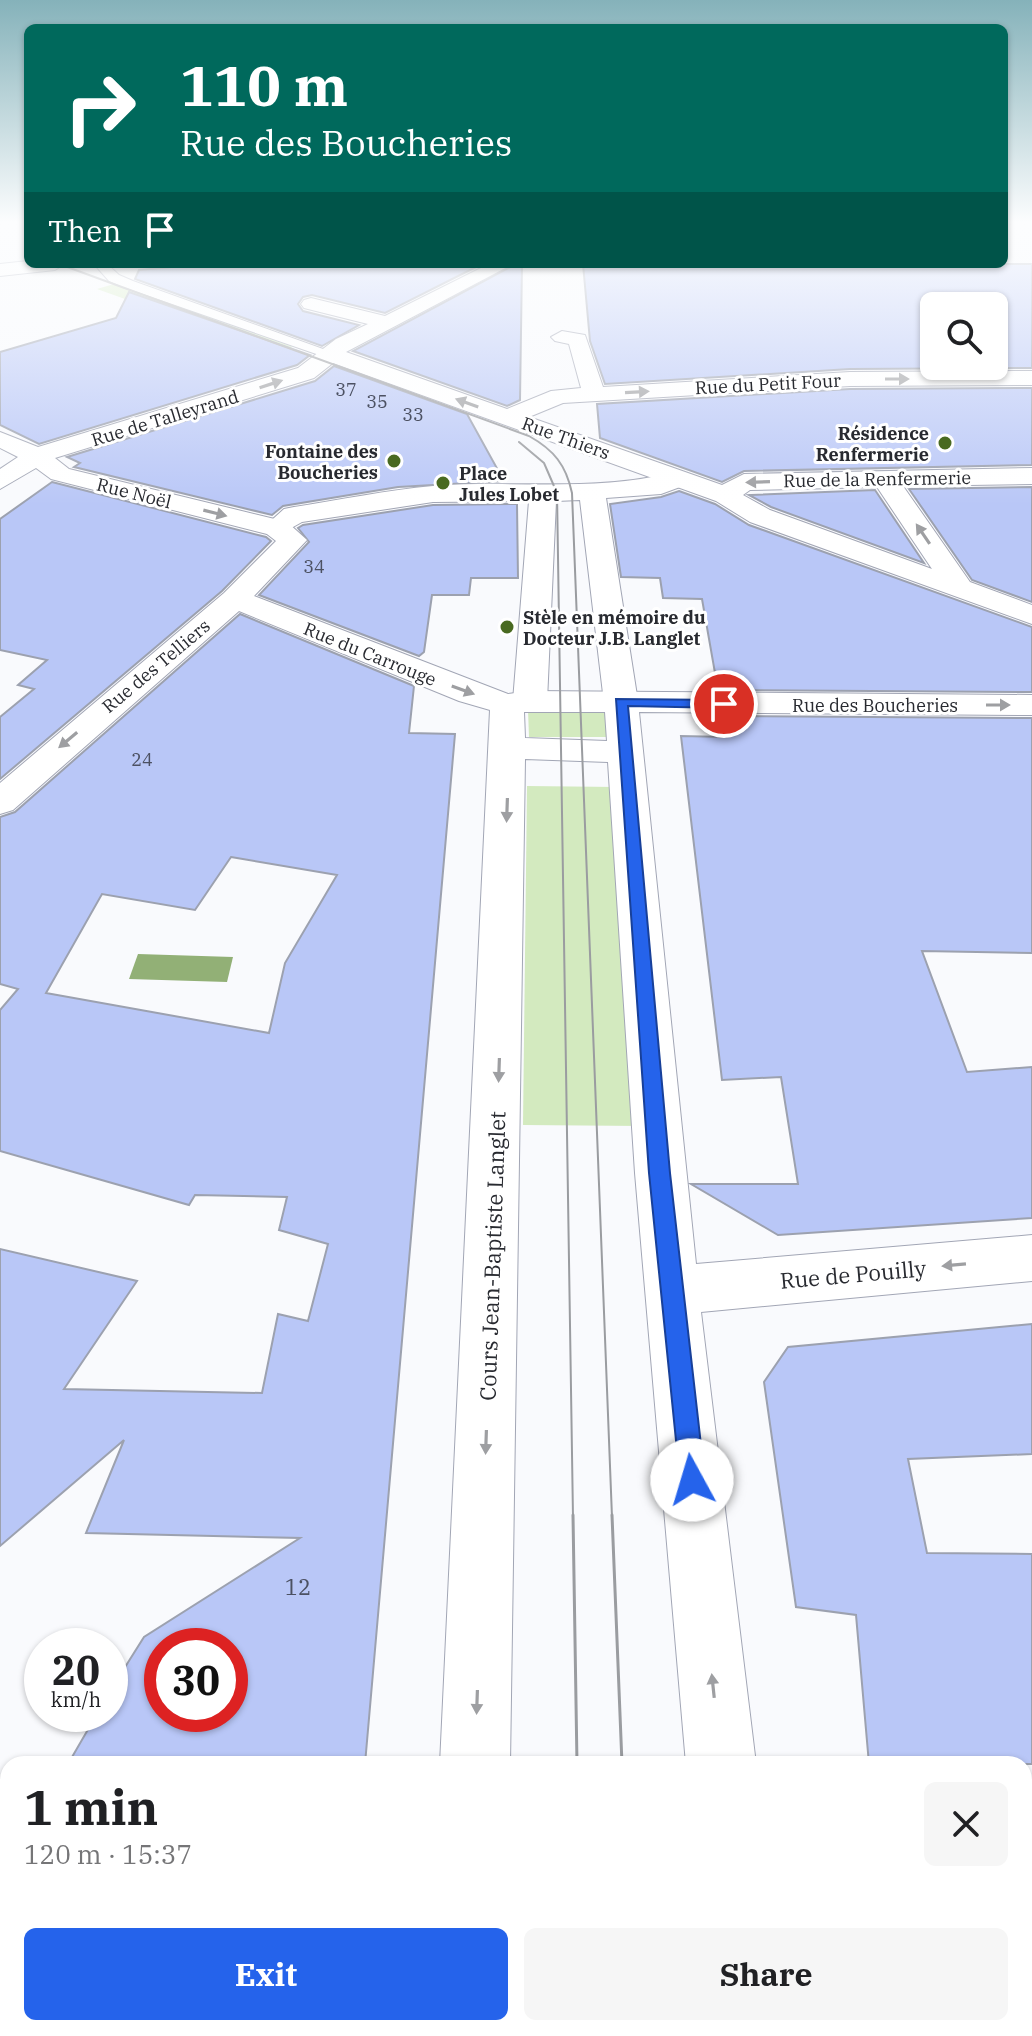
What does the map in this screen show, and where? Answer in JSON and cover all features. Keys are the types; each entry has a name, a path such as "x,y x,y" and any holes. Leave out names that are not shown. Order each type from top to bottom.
{"street":[{"path":"356,315 385,322"},
{"name":"Rue de Talleyrand","path":"0,481 36,456 306,373 330,354 399,315"},
{"path":"562,337 578,339 594,394"},
{"name":"Rue Thiers","path":"330,354 725,495 760,516 1032,615"},
{"name":"Rue du Petit Four","path":"508,417 559,396 850,379 1032,378"},
{"name":"Rue Noël","path":"0,439 36,456 60,474 277,528"},
{"name":"Rue de la Renfermerie","path":"725,495 744,482 1032,476"},
{"path":"885,479 960,589"},
{"path":"277,528 294,515 433,494 592,492 661,486 671,481"},
{"path":"592,492 621,702 658,1158 720,1756"},
{"name":"Cours Jean-Baptiste Langlet","path":"475,1756 516,718 543,494"},
{"name":"Rue des Telliers","path":"0,802 34,769 235,599 293,540 277,528"},
{"name":"Rue du Carrouge","path":"235,599 471,694 516,718"},
{"path":"516,718 621,702"},
{"name":"Rue des Boucheries","path":"621,702 1032,705"},
{"path":"516,718 625,752"},
{"name":"Rue de Pouilly","path":"673,1290 1032,1258"}],"lane":[{"name":"Rue Thiers","path":"217,315 330,354"}],"shaded area":[{"path":"170,315 202,315 293,347 276,353"},
{"path":"528,710 612,710 613,737 529,737"},
{"path":"527,786 617,787 642,1126 523,1125"},
{"path":"138,954 233,957 227,982 129,979"}],"building":[{"path":"117,315 195,315 310,355 297,365 39,444 0,425 0,352 116,318"},
{"path":"236,315 319,315 359,325 322,346"},
{"path":"420,315 521,315 520,400 507,406 353,351"},
{"path":"588,315 920,315 920,369 850,369 605,384 590,341"},
{"path":"1008,315 1032,315 1032,368 1008,368"},
{"path":"334,366 467,414 504,481 398,487 283,506 272,515 74,467 80,463 67,457 315,381"},
{"path":"1032,388 1032,465 744,471 722,482 600,438 597,404 850,389"},
{"path":"52,482 266,537 271,541 222,591 0,779 0,717 34,689 18,685 47,660 0,650 0,519"},
{"path":"1032,487 1032,602 972,580 909,489"},
{"path":"875,490 924,563 771,507 749,495"},
{"path":"679,491 715,504 749,525 1032,627 1032,692 718,690 702,599 663,598 660,578 621,577 610,504 661,497"},
{"path":"517,504 518,578 471,578 469,595 432,595 424,652 419,656 259,595 309,542 298,528 303,525 433,505"},
{"path":"240,614 414,686 409,733 455,734 366,1756 73,1756 87,1732 128,1732 128,1662 144,1637 144,1732 248,1732 248,1628 158,1628 300,1538 86,1533 124,1440 0,1546 0,1249 137,1281 64,1389 262,1393 278,1314 308,1321 328,1244 279,1230 287,1197 195,1195 189,1205 0,1151 0,1010 18,989 0,984 0,817 15,812","holes":["231,857 337,875 285,963 269,1033 46,993 102,894 195,910"]},
{"path":"722,716 1032,718 1032,953 922,951 967,1072 1032,1067 1032,1218 778,1235 691,1184 798,1184 781,1077 722,1080 681,736 726,737"},
{"path":"1032,1324 1032,1454 908,1459 927,1553 1032,1554 1032,1756 868,1756 856,1615 796,1607 764,1382 788,1347"}],"tram line":[{"path":"198,315 529,436 552,453 566,474 572,493 612,1517"},
{"path":"519,442 544,463 557,493 573,1517"},
{"path":"573,1515 577,1756"},
{"path":"612,1515 622,1756"}],"place":[{"name":"Résidence Renfermerie","path":"945,443"},
{"name":"Fontaine des Boucheries","path":"394,461"},
{"name":"Place Jules Lobet","path":"443,483"},
{"name":"Stèle en mémoire du Docteur J.B. Langlet","path":"507,627"}],"route":[{"path":"692,1480 660,1173 621,702 724,704"}]}
